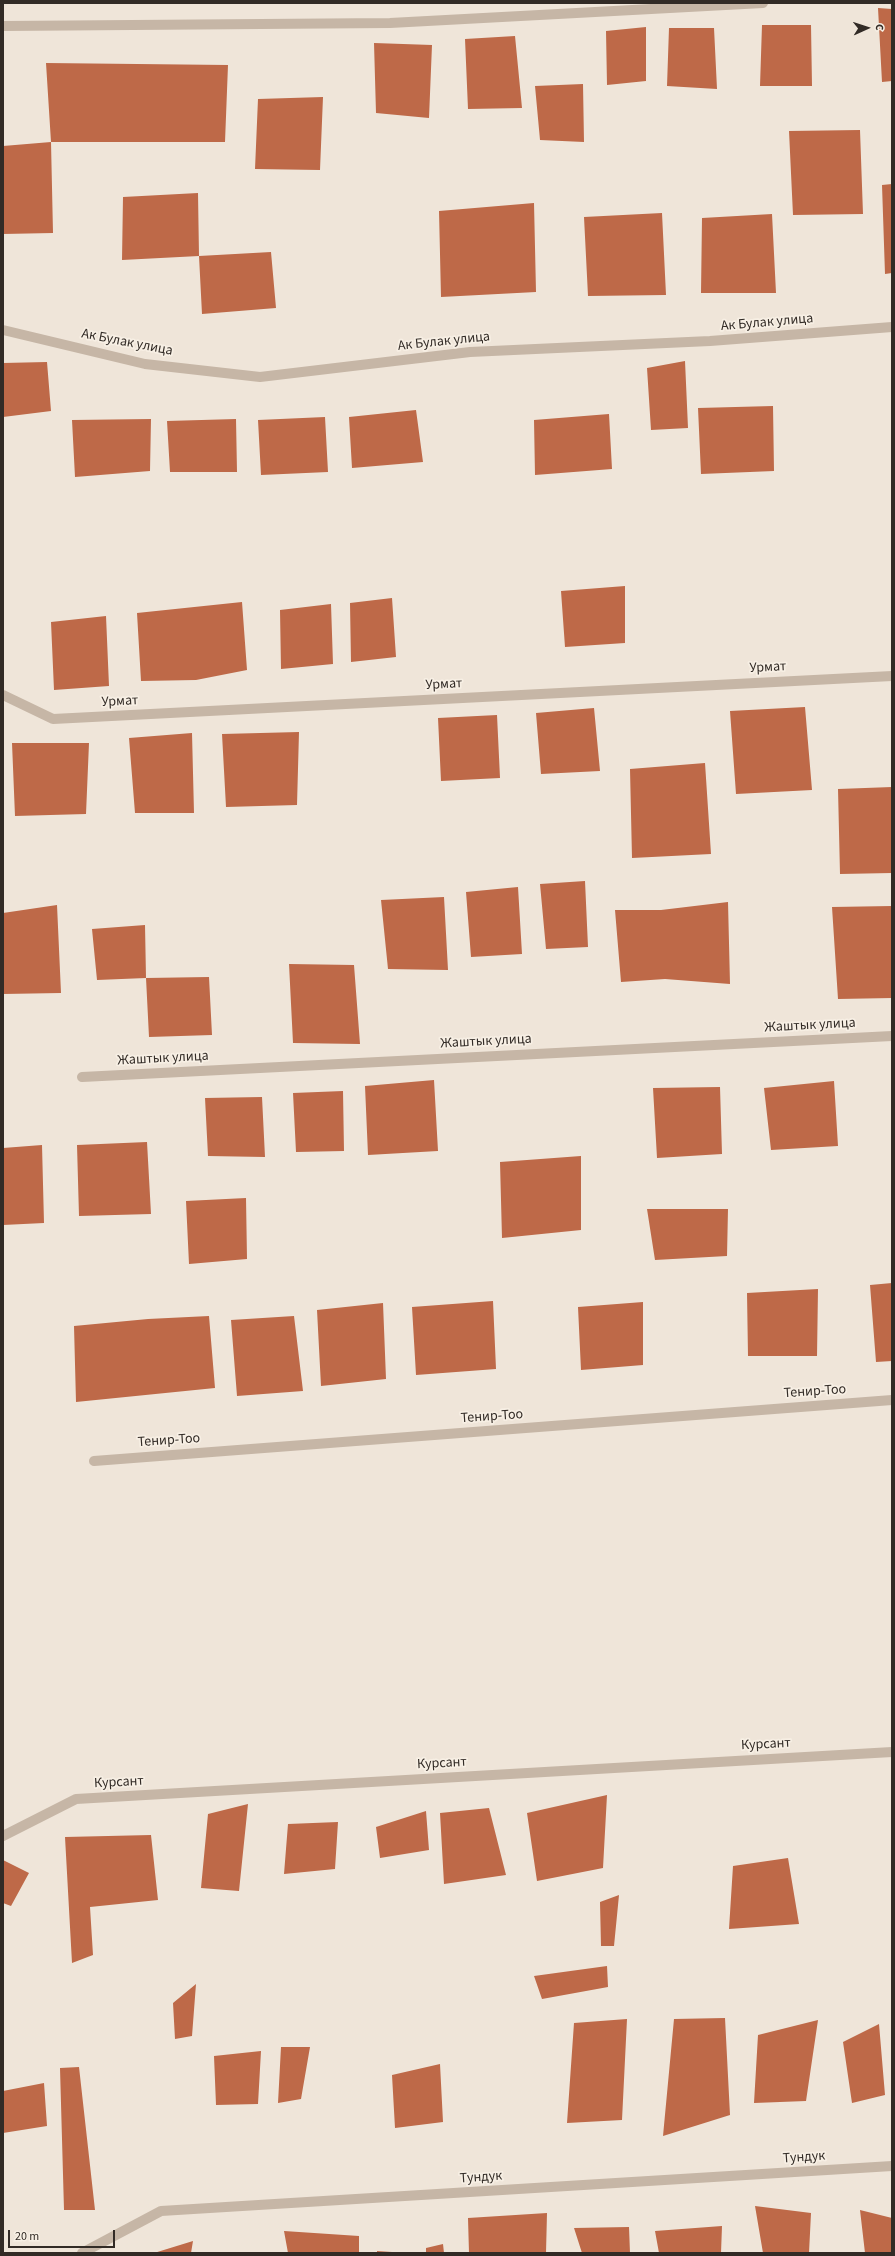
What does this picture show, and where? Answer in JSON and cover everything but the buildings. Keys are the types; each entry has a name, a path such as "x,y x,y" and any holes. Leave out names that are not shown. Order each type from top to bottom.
{"street":[{"path":"3,26 390,23 763,3"},
{"name":"Ак Булак улица","path":"3,330 145,364 260,377 470,352 710,341 892,327"},
{"name":"Урмат","path":"3,695 53,719 892,676"},
{"name":"Жаштык улица","path":"82,1077 892,1036"},
{"name":"Тенир-Тоо","path":"94,1461 892,1400"},
{"name":"Курсант","path":"3,1836 76,1799 892,1752"},
{"name":"Тундук","path":"82,2253 161,2211 892,2166"}]}
